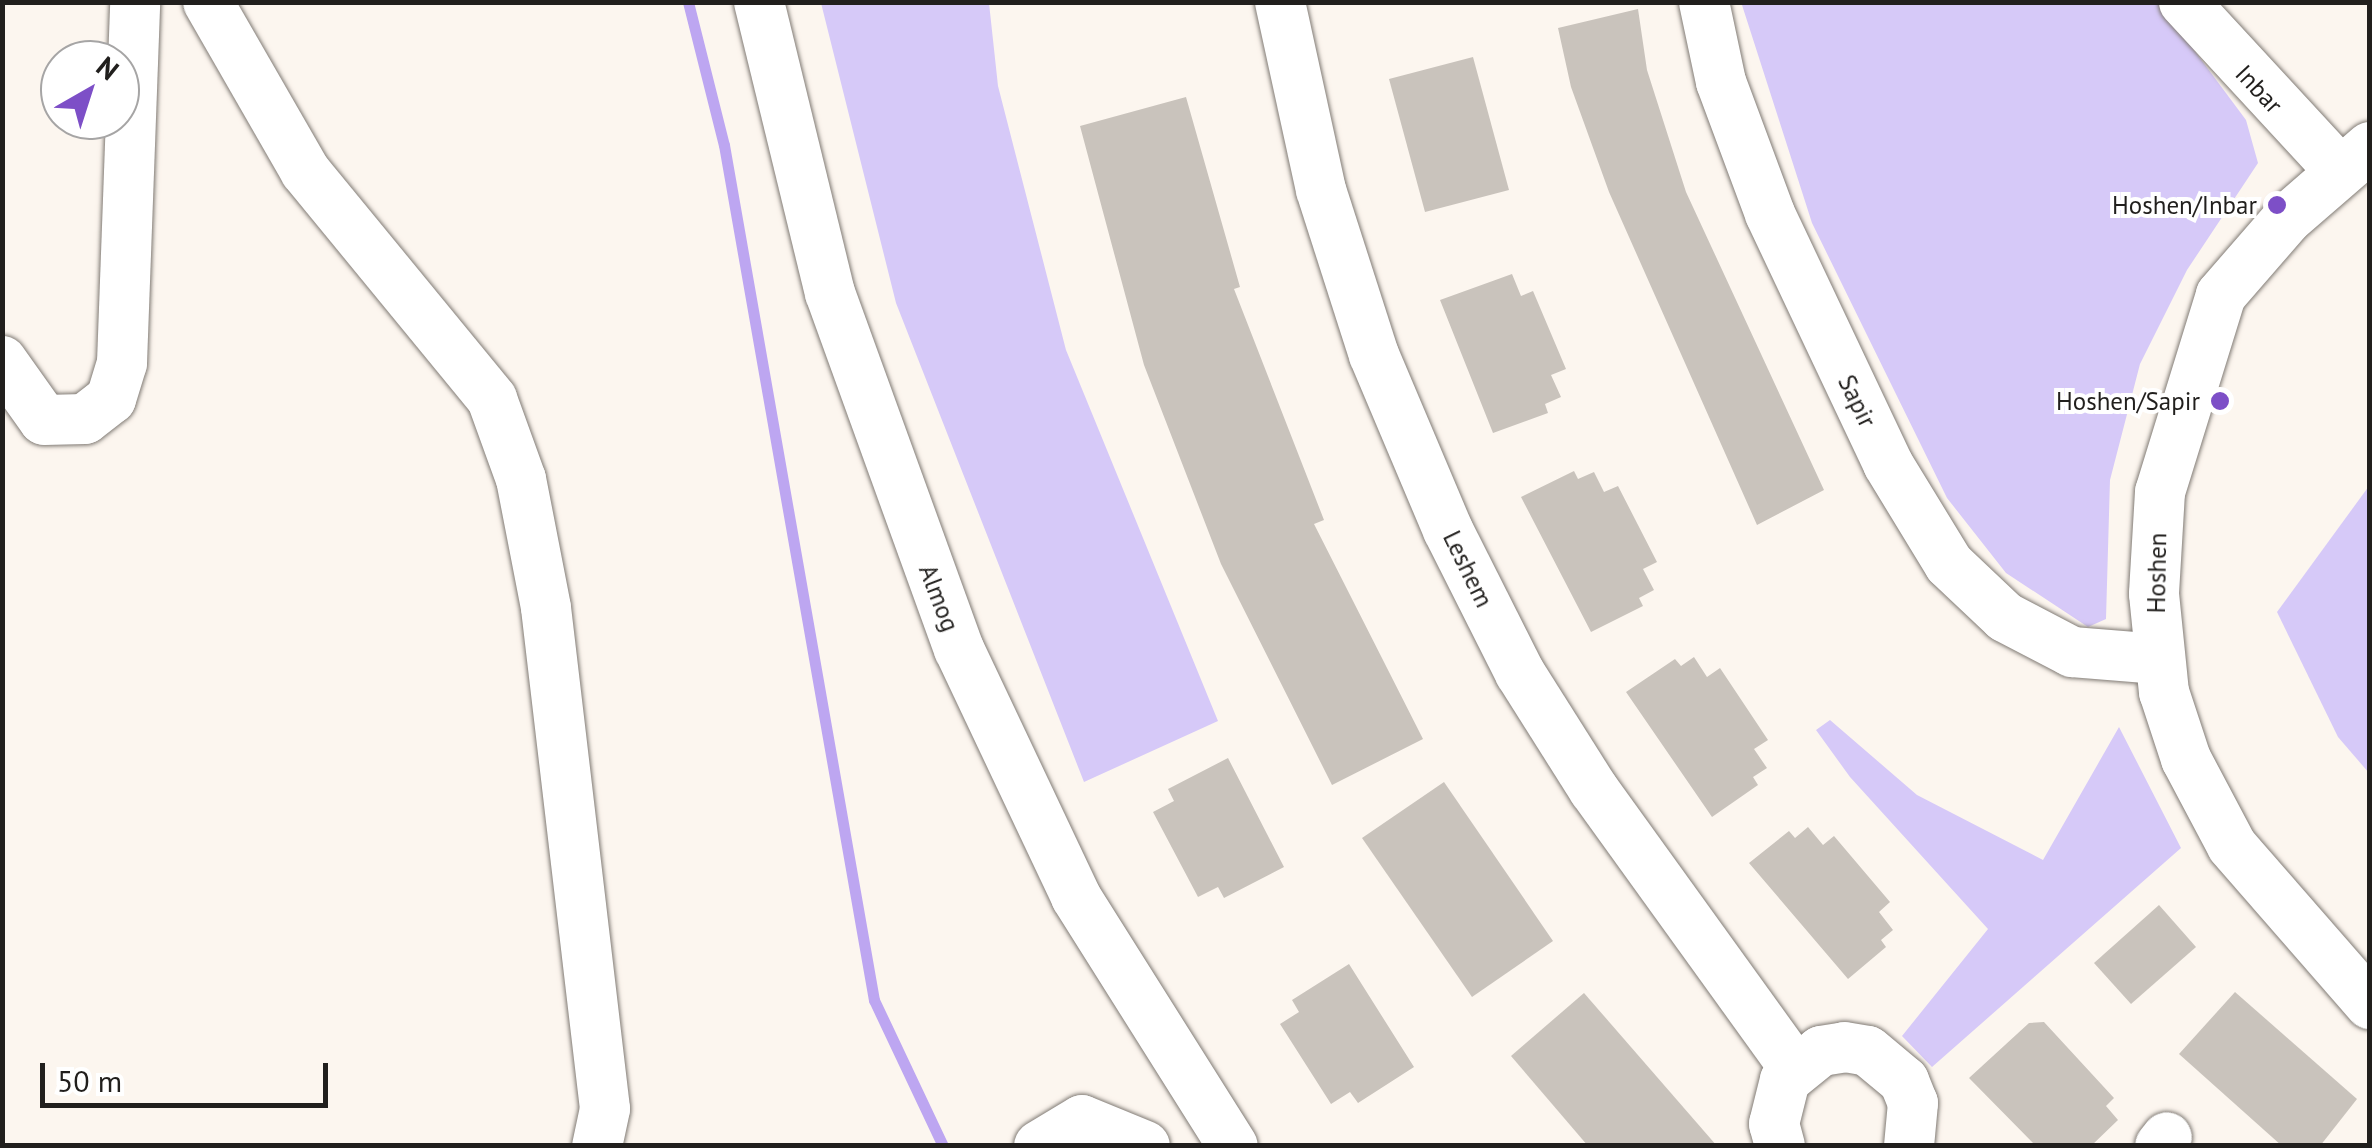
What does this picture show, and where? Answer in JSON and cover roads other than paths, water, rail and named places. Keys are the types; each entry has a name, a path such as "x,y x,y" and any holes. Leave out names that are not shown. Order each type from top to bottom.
{"street":[{"path":"2,361 44,420 85,418 111,400 122,363 134,2"},
{"path":"208,2 305,171 492,399 521,479 546,608 604,1110 597,1146"},
{"name":"Almog","path":"759,2 830,293 959,649 1076,897 1233,1146"},
{"name":"Leshem","path":"1280,2 1321,190 1374,355 1448,530 1520,673 1594,790 1794,1069"},
{"name":"Sapir","path":"1704,2 1722,82 1770,214 1888,464 1948,564 2005,617 2072,652 2159,659"},
{"name":"Inbar","path":"2184,2 2355,159"},
{"name":"Hoshen","path":"2355,159 2248,258 2221,296 2160,492 2154,594 2159,659 2186,759 2232,846 2370,1004"},
{"path":"1780,1146 1776,1100 1794,1069 1845,1047 1889,1063 1913,1103 1909,1146"},
{"path":"1039,1146 1082,1120 1145,1146"}],"waterway":[{"path":"688,2 724,145 874,1000 943,1146"}],"place":[{"name":"Hoshen/Inbar","path":"2277,205"},
{"name":"Hoshen/Sapir","path":"2220,401"}]}
